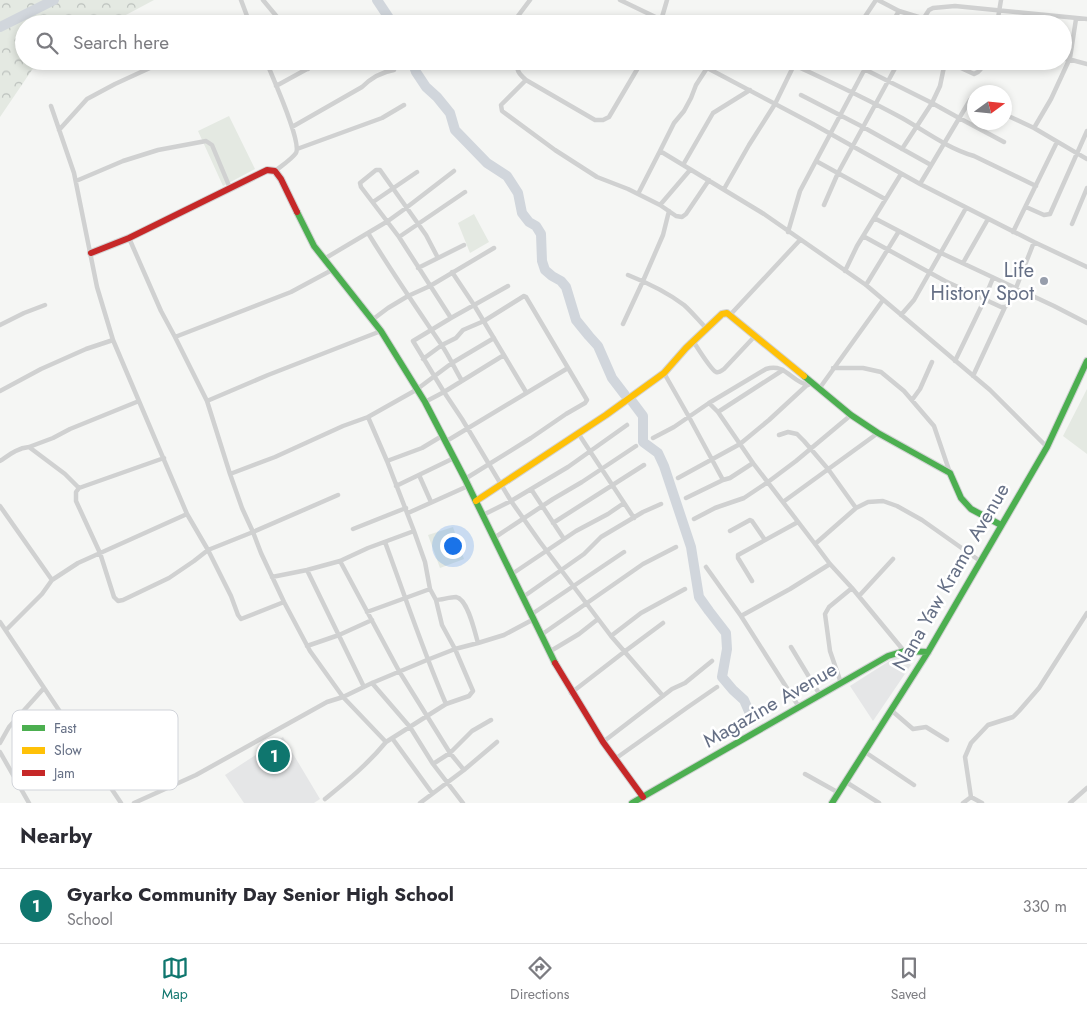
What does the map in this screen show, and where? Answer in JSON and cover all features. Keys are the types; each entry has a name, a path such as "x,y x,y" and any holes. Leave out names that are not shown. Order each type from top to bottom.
{"street":[{"path":"240,0 246,15"},
{"path":"263,0 276,15"},
{"path":"519,15 530,0"},
{"path":"620,0 647,15"},
{"path":"662,15 667,0"},
{"path":"866,15 877,0 908,15"},
{"path":"999,15 1001,0"},
{"path":"925,15 929,10 955,6 1038,15"},
{"path":"897,15 899,11"},
{"path":"1072,19 1087,19"},
{"path":"1072,45 1076,19"},
{"path":"1072,60 1087,64"},
{"path":"59,130 87,99 145,70"},
{"path":"270,70 292,128 297,149 295,154 275,171"},
{"path":"276,86 306,70"},
{"path":"292,128 362,87 382,72 394,70"},
{"path":"517,70 526,80 595,120 603,120 609,117 637,70"},
{"path":"638,194 674,123 684,111 696,85 706,70"},
{"path":"711,70 920,184 1013,232 1087,267"},
{"path":"724,189 775,104 792,70"},
{"path":"809,70 876,104 944,143 1036,186"},
{"path":"788,232 798,196 863,70"},
{"path":"866,70 1004,142"},
{"path":"824,205 838,173 893,70"},
{"path":"902,149 932,103 941,82 943,70"},
{"path":"965,70 974,74 980,70"},
{"path":"1034,128 1051,99 1062,70"},
{"path":"526,80 500,104 502,111 591,174 638,194 660,205 676,216 682,217 709,180"},
{"path":"683,166 713,113 750,90"},
{"path":"801,95 931,165"},
{"path":"297,149 382,118 404,105"},
{"path":"920,184 967,105"},
{"path":"50,106 74,173 97,287 113,340 186,514 208,550 241,619 284,602"},
{"path":"1012,118 1034,128 1087,159"},
{"path":"1026,207 1044,215 1050,214 1087,131"},
{"path":"76,181 123,161 158,150 206,140 212,145 230,188"},
{"path":"1013,232 1057,142"},
{"path":"660,151 764,214 866,285 990,390 1047,447"},
{"path":"816,160 886,199"},
{"path":"438,258 426,236 380,170 378,169 365,178 360,183 361,187 388,221 450,318"},
{"path":"91,253 129,238 267,170 275,171 281,179 314,246 381,331 425,402 476,501 558,670 603,742 642,797"},
{"path":"660,205 690,170"},
{"path":"324,260 388,221 454,171"},
{"path":"373,202 417,172"},
{"path":"845,271 863,236 901,174"},
{"path":"1072,224 1087,188"},
{"path":"398,237 465,192"},
{"path":"902,316 914,300 966,208"},
{"path":"623,324 663,235 669,211"},
{"path":"874,218 941,253 1087,323"},
{"path":"963,263 988,219"},
{"path":"866,285 899,231"},
{"path":"368,233 442,345 462,381"},
{"path":"863,236 929,272 1001,307 1005,307"},
{"path":"129,238 161,311 207,401 242,508 284,602 307,646 343,697 386,742"},
{"path":"730,315 800,240"},
{"path":"973,376 1005,307 1008,305 1016,288 1034,242"},
{"path":"418,268 464,245"},
{"path":"372,320 408,296 430,286 494,248"},
{"path":"175,337 291,292 332,270"},
{"path":"452,272 484,321 526,392"},
{"path":"628,275 652,285 686,306 706,328"},
{"path":"955,361 993,278"},
{"path":"508,286 413,341 523,519 598,620 663,696"},
{"path":"353,529 431,502 466,482 489,464 587,402 526,297 522,297 484,321 463,330 456,338 442,345 424,359"},
{"path":"817,387 834,368 883,300"},
{"path":"0,325 46,305"},
{"path":"476,501 606,415 664,373 706,328 722,314 727,313 850,415 878,433 950,473"},
{"path":"207,401 381,331"},
{"path":"693,341 711,367 716,372 720,372 756,336"},
{"path":"230,474 368,417 416,390 452,363 494,338"},
{"path":"0,391 41,369 86,349 113,340"},
{"path":"425,402 504,356"},
{"name":"Nana Yaw Kramo Avenue","path":"832,803 928,652 1047,447 1085,370 1087,361"},
{"path":"912,400 920,389 932,362"},
{"path":"653,438 674,427 709,403 766,369 775,367 783,370 802,384 817,387"},
{"path":"387,461 467,428 568,368"},
{"path":"834,368 863,368 881,372 904,391 934,426 950,473 961,498 971,509 1001,525"},
{"path":"718,412 783,370"},
{"path":"664,373 723,480"},
{"path":"678,478 740,444 807,385"},
{"path":"0,461 15,451 54,438 70,429 139,401"},
{"path":"709,403 718,412 753,463 830,564 859,596 904,652"},
{"path":"694,519 715,508 744,498 768,482 850,415"},
{"path":"325,799 353,777 386,742 446,704 469,696 474,691 455,649 442,626 436,600 430,589 425,562 407,510 368,417"},
{"path":"482,515 511,501 568,467 627,425"},
{"path":"779,435 788,432 797,434 828,469 856,508"},
{"path":"578,433 634,518"},
{"path":"783,502 878,433"},
{"path":"494,538 636,446"},
{"path":"29,447 65,474 80,488"},
{"path":"164,458 80,488 76,492 76,501 100,553 114,597 118,601 124,600 169,578 208,550 338,495"},
{"path":"396,486 454,458"},
{"path":"686,498 730,478 753,463"},
{"path":"553,523 644,465"},
{"path":"419,475 431,502"},
{"path":"531,489 564,539"},
{"path":"815,544 856,508 868,502 882,501 897,506 922,520 980,561"},
{"path":"512,574 564,539 624,503"},
{"path":"523,597 584,554 601,537 643,512 662,504"},
{"path":"0,506 52,580"},
{"path":"6,630 42,594 52,580 78,563 186,514"},
{"path":"730,530 750,520 765,540"},
{"path":"752,581 738,555 798,522"},
{"path":"272,577 340,561 414,531"},
{"path":"385,542 427,660 446,704"},
{"path":"541,635 643,564 676,547"},
{"path":"178,783 327,702 343,697 399,671 455,649 478,644 504,635 533,617 624,552"},
{"path":"859,596 893,559"},
{"path":"340,561 399,671 450,753 464,770"},
{"path":"741,616 830,564"},
{"path":"706,567 741,616 799,707"},
{"path":"307,570 364,687"},
{"path":"841,683 830,651 825,614 829,607 852,588"},
{"path":"367,612 430,589"},
{"path":"611,636 641,613 685,589"},
{"path":"436,600 455,597 462,600 466,606 478,644"},
{"path":"971,797 965,758 971,743 988,724 1013,717 1019,711 1039,688 1087,613"},
{"path":"307,646 372,620"},
{"path":"550,652 598,620"},
{"path":"0,622 59,710"},
{"path":"572,693 663,623"},
{"path":"791,647 820,695"},
{"name":"Magazine Avenue","path":"632,803 888,656 904,652 928,652"},
{"path":"603,742 672,689 685,683 712,661"},
{"path":"372,683 410,727 433,764 463,803"},
{"path":"24,710 44,688"},
{"path":"615,759 717,688"},
{"path":"891,710 913,729 926,727 947,740"},
{"path":"433,764 450,753 472,731 491,720"},
{"path":"0,743 12,724"},
{"path":"392,738 432,793"},
{"path":"420,803 497,742"},
{"path":"0,752 12,773"},
{"path":"865,752 914,785"},
{"path":"805,774 838,793"},
{"path":"846,782 879,803"},
{"path":"1070,803 1087,788"},
{"path":"22,790 29,803"},
{"path":"112,790 121,803"},
{"path":"134,803 163,790"},
{"path":"963,803 971,797"},
{"path":"971,797 982,803"}],"shaded area":[{"path":"897,656 911,665 873,721 850,686"},
{"path":"283,737 320,799 314,803 244,803 225,775"}],"green space":[{"path":"0,0 154,0 126,15 15,15 15,70 32,70 0,117"},
{"path":"229,116 255,169 223,186 198,131"},
{"path":"474,214 489,242 470,253 458,223"},
{"path":"1087,389 1087,454 1063,436"},
{"path":"453,527 464,559 440,568 428,535"}],"waterway":[{"path":"24,15 54,0"},
{"path":"377,0 387,15"},
{"path":"0,27 15,20"},
{"path":"415,70 426,87 450,113 455,130 487,163 507,176 518,193 522,213 529,222 536,226 541,234 542,261 545,270 561,281 566,287 576,320 598,346 612,378 625,395"},
{"path":"631,400 643,416 643,442 658,453 664,466 691,547 699,597 726,633 727,649 722,677 744,700 751,716"}],"traffic: fast":[{"path":"297,212 314,246 381,331 425,402 555,663"},
{"path":"832,803 928,652 1047,447 1087,361"},
{"path":"804,376 851,415 878,433 950,473 961,498 971,509 1001,525"},
{"path":"632,803 888,656 904,651 928,652"}],"traffic: slow":[{"path":"476,501 606,415 664,373 686,348 722,314 727,313 804,376"}],"traffic: jam":[{"path":"91,253 129,238 267,170 275,171 281,179 297,212"},
{"path":"555,663 603,742 643,797"}],"place":[{"name":"Life History Spot","path":"1044,281"},
{"name":"Gyarko Community Day Senior High School","path":"274,756"}]}
